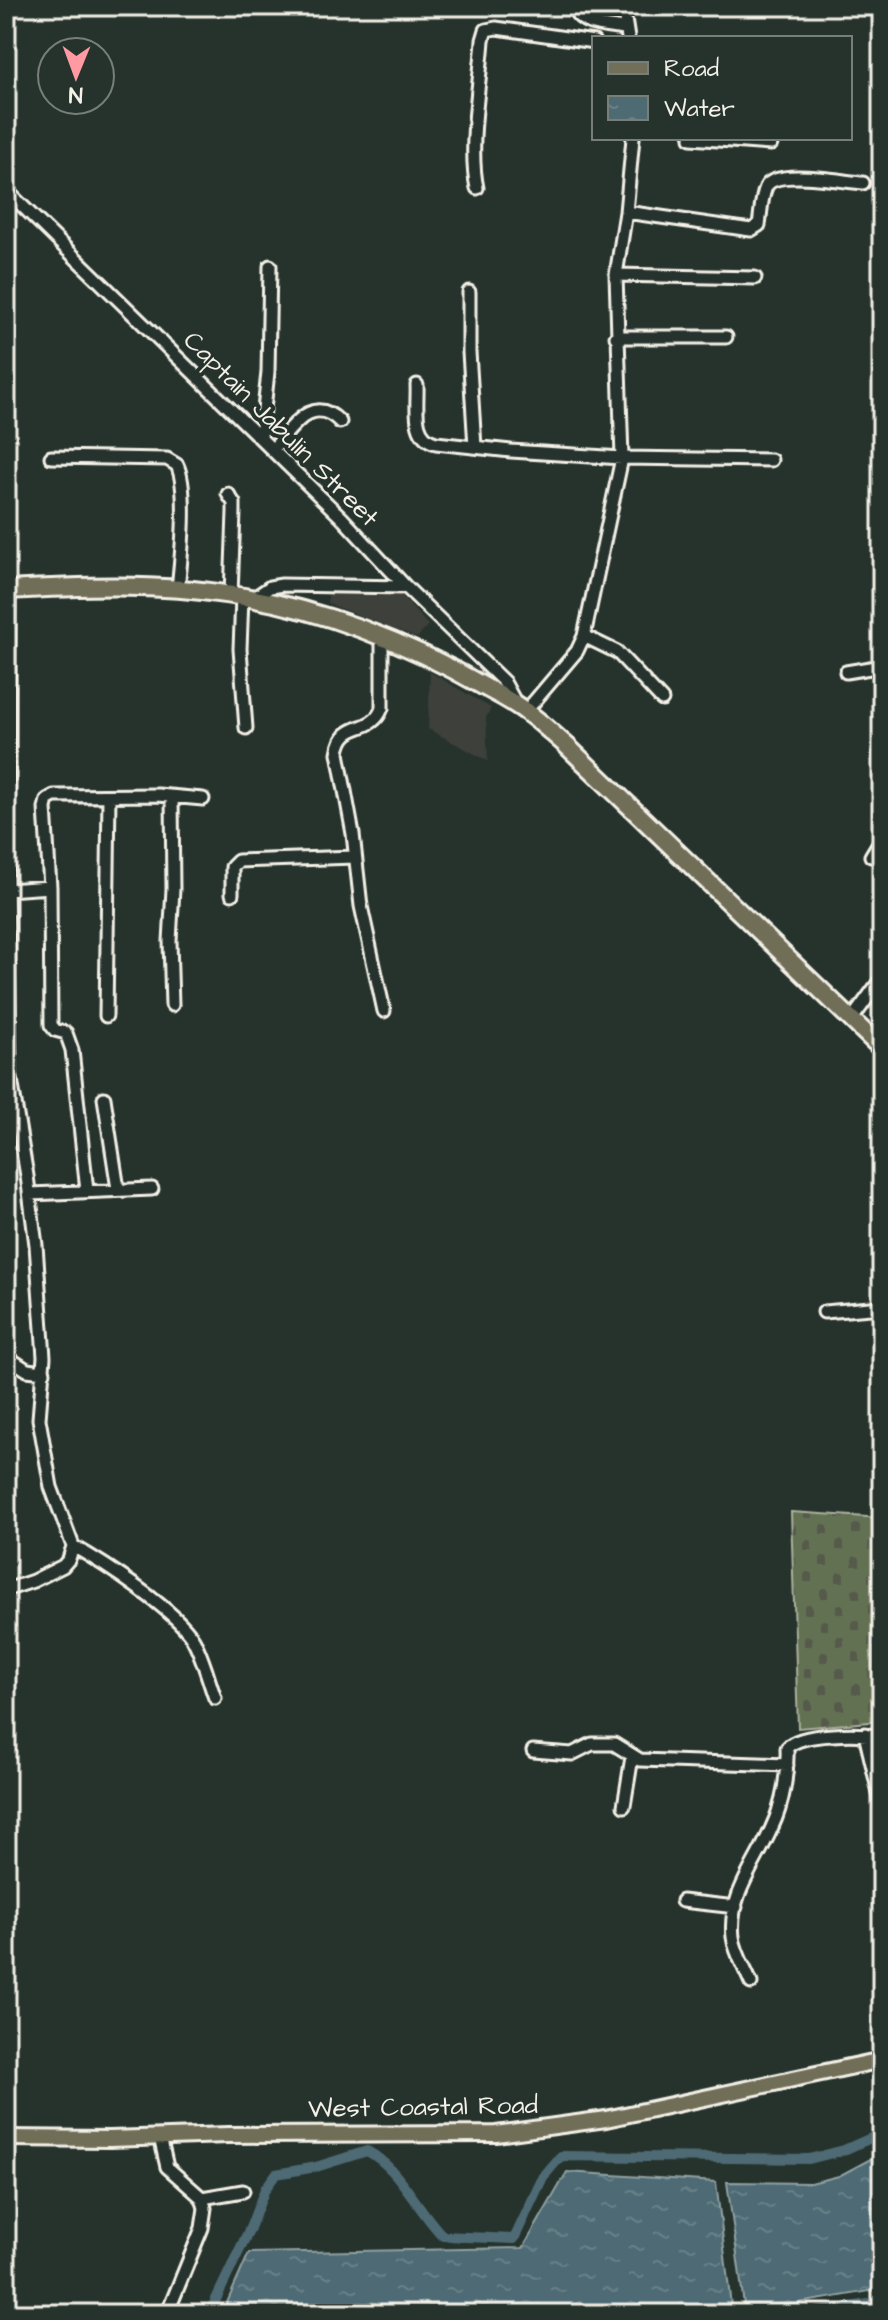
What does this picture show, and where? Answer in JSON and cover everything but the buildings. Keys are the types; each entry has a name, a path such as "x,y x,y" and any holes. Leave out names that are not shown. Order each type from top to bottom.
{"highway":[{"path":"8,590 127,587 178,589 242,597 301,610 421,653 521,708 604,779 720,896 882,1049"}],"main road":[{"name":"West Coastal Road","path":"6,2138 347,2134 449,2136 537,2130 606,2119 882,2060"}],"street":[{"path":"573,6 575,15 581,20 626,34 623,6"},
{"path":"477,188 474,169 477,115 486,30 496,28 592,42"},
{"path":"521,708 577,651 584,636 622,458 616,275 633,140"},
{"path":"742,140 771,144"},
{"path":"626,212 751,230 759,225 765,191 773,181 800,176 863,183"},
{"name":"Captain Jabulin Street","path":"6,190 273,449 406,587 504,682 521,708"},
{"path":"261,437 268,372 270,266"},
{"path":"616,275 755,278"},
{"path":"469,292 475,447"},
{"path":"616,337 726,337"},
{"path":"417,385 421,436 436,443 622,458 771,460"},
{"path":"273,449 302,418 316,410 330,412 340,422"},
{"path":"51,457 173,460 180,471 181,487 182,549 178,589"},
{"path":"228,494 234,503 242,597 240,649 246,728"},
{"path":"242,597 282,585 406,587"},
{"path":"6,1590 63,1566 73,1546 51,1487 39,1419 38,1401 44,1372 30,1194 10,1073 6,877 8,590"},
{"path":"584,636 617,652 662,700"},
{"path":"382,638 382,708 379,716 365,726 348,730 339,742 338,753 361,906 384,1011"},
{"path":"846,672 882,666"},
{"path":"87,1191 72,1050 66,1033 55,1030 51,1025 47,800 54,796 203,799"},
{"path":"106,1016 109,796"},
{"path":"172,797 172,1005"},
{"path":"871,856 882,838"},
{"path":"232,894 232,867 238,861 355,857"},
{"path":"7,890 50,887"},
{"path":"852,1019 882,978"},
{"path":"104,1098 118,1189"},
{"path":"30,1194 152,1189"},
{"path":"824,1312 882,1307"},
{"path":"6,1356 27,1370 44,1372"},
{"path":"73,1546 119,1574 183,1626 198,1649 215,1698"},
{"path":"865,1734 882,1806"},
{"path":"751,1983 734,1943 733,1925 746,1873 774,1825 787,1765 787,1748 792,1743 809,1738 865,1734 882,1737"},
{"path":"533,1751 572,1754 592,1744 605,1743 624,1748 640,1760 787,1765"},
{"path":"624,1806 632,1757"},
{"path":"682,1901 736,1907"},
{"path":"160,2137 167,2167 202,2198 204,2220 167,2314"},
{"path":"202,2198 243,2191"}],"shaded area":[{"path":"329,591 398,592 428,625 417,638 327,603"},
{"path":"430,672 491,708 486,718 488,761 428,729"}],"green space":[{"path":"791,1512 882,1518 882,1721 798,1728"}],"water":[{"path":"882,2153 882,2289 745,2312 727,2182 811,2183 839,2176"},
{"path":"567,2172 716,2182 732,2314 222,2314 249,2253 523,2248"}],"waterway":[{"path":"209,2314 265,2189 276,2174 316,2167 367,2151 379,2158 399,2179 443,2236 514,2239 543,2177 561,2156 809,2159 844,2150 882,2133"},
{"path":"803,2314 882,2302"}]}
